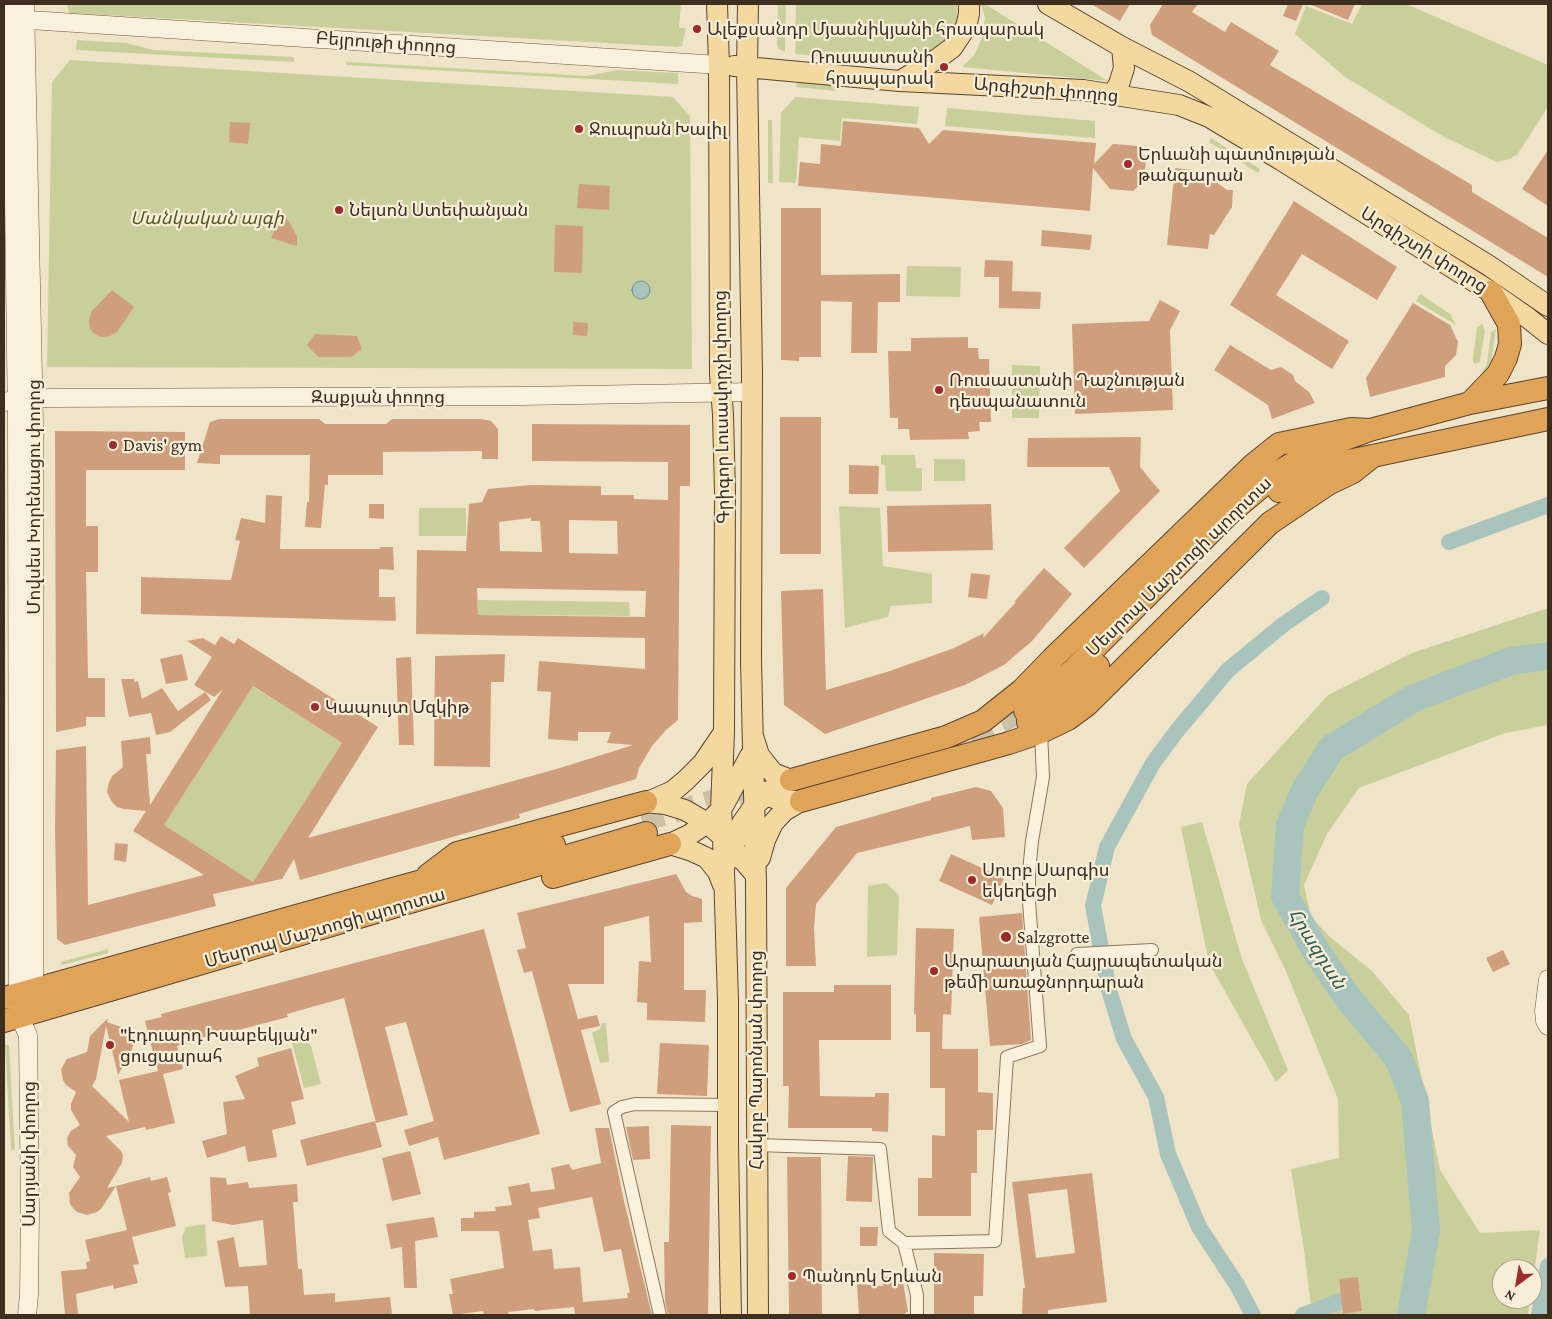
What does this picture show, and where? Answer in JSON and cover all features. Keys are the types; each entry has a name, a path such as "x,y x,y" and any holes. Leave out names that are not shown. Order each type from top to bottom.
{"highway":[{"path":"1470,403 1498,374 1510,344 1510,324 1491,292"},
{"path":"1539,390 1540,398 1544,405 1544,420"},
{"name":"Մեսրոպ Մաշտոցի պողոտա","path":"1031,722 1073,670 1230,513 1266,482 1302,458 1370,430 1470,403 1539,390"},
{"name":"Մեսրոպ Մաշտոցի պողոտա","path":"1031,722 1068,696 1240,523 1272,495 1290,483 1310,472 1344,462 1544,420"},
{"path":"791,780 946,737 983,721 1022,690 1247,471 1279,444 1351,429 1370,430"},
{"path":"801,801 1009,743 1031,722"},
{"name":"Մեսրոպ Մաշտոցի պողոտա","path":"19,1005 420,882 645,819"},
{"name":"Մեսրոպ Մաշտոցի պողոտա","path":"19,1005 391,909 645,819"},
{"path":"391,909 492,894 670,844"}],"main road":[{"name":"Գրիգոր Լուսավորչի փողոց","path":"714,817 724,732 724,492 720,374 719,65 717,4"},
{"name":"Գրիգոր Լուսավորչի փողոց","path":"748,4 747,67 752,392 751,659 753,790"},
{"path":"900,81 952,48 966,28 969,4"},
{"name":"Արգիշտի փողոց","path":"1048,4 1213,97 1488,265 1548,306"},
{"name":"Բեյրութի փողոց","path":"14,13 747,67"},
{"name":"Մովսես Խորենացու փողոց","path":"14,13 12,63 26,755 19,1005"},
{"path":"1113,94 1123,75 1122,47"},
{"name":"Արգիշտի փողոց","path":"747,67 900,81 1084,90 1179,105 1209,117 1281,160 1491,292 1548,334"},
{"name":"Զաքյան փողոց","path":"18,400 722,394 752,392"},
{"path":"724,732 732,764 753,790 783,802 801,801"},
{"path":"645,819 702,763 724,732"},
{"path":"752,744 774,772 791,780"},
{"path":"670,844 753,790 776,786 791,780"},
{"path":"753,790 740,828 729,843 755,874"},
{"name":"Հակոբ Պարոնյան փողոց","path":"753,790 758,1315"},
{"path":"755,874 765,840 773,823 784,811 801,801"},
{"path":"645,819 665,804 714,817"},
{"name":"Հակոբ Պարոնյան փողոց","path":"714,817 729,843 724,887 728,1001 731,1315"},
{"path":"670,844 707,858 718,872 724,887"},
{"path":"1548,980 1544,1012 1545,1021 1548,1026"},
{"name":"Սարյանի փողոց","path":"19,1005 28,1035 30,1212 27,1315"}],"street":[{"path":"1528,318 1548,313"},
{"path":"756,1145 880,1149 889,1232 904,1243 995,1241 1007,1057 1040,1046 1029,902 1029,872 1042,777 1031,722"},
{"path":"1078,954 1152,950"},
{"path":"660,1315 614,1112 622,1107 635,1104 728,1105"},
{"path":"904,1243 917,1296 918,1315"}],"green space":[{"path":"67,4 681,4 679,28 686,28 682,46 678,47 69,13"},
{"path":"778,4 786,4 785,52 777,46"},
{"path":"796,4 957,4 958,19 950,41 912,63 795,54"},
{"path":"981,4 985,4 1108,81 962,67 974,55 982,38 985,18"},
{"path":"1362,4 1406,4 1548,65 1548,107 1517,155 1497,162 1444,137 1345,77 1295,34 1306,6 1352,24"},
{"path":"77,40 127,43 153,50 294,57 294,62 76,50"},
{"name":"Մանկական այգի","path":"70,60 673,97 690,116 692,369 47,367 52,82"},
{"path":"346,62 587,76 617,70 678,73 678,84 346,65"},
{"path":"797,77 827,80 836,91 796,87"},
{"path":"795,97 919,107 917,124 842,118 840,141 799,137 796,183 779,182 781,113"},
{"path":"947,108 1095,121 1095,138 945,126"},
{"path":"768,120 772,120 773,183 768,183"},
{"path":"1211,138 1260,169 1258,173 1209,142"},
{"path":"907,266 961,267 960,297 906,296"},
{"path":"1420,294 1450,314 1456,325 1416,301"},
{"path":"1482,324 1485,330 1480,361 1476,364 1473,362 1473,357 1477,327"},
{"path":"1496,329 1491,362 1486,371 1481,375 1487,363 1491,332"},
{"path":"1012,365 1040,366 1039,418 1012,418"},
{"path":"881,455 915,455 916,468 922,468 922,491 886,491 885,465 881,464"},
{"path":"934,459 965,459 965,481 934,481"},
{"path":"839,506 880,508 883,566 932,574 932,603 891,606 888,617 845,628"},
{"path":"419,508 466,508 466,536 419,536"},
{"path":"478,600 629,602 630,616 478,615"},
{"path":"1548,608 1548,725 1505,733 1359,788 1327,834 1304,885 1311,917 1330,937 1372,971 1409,1015 1440,1170 1480,1233 1540,1230 1536,1259 1492,1259 1492,1309 1529,1309 1528,1315 1312,1315 1291,1169 1339,1158 1338,1099 1285,969 1261,920 1239,825 1247,784 1328,695 1412,653","holes":["1358,1277 1362,1311 1343,1313 1339,1280"]},
{"path":"252,686 342,743 253,882 164,825"},
{"path":"1202,822 1242,959 1288,1070 1276,1082 1209,963 1181,827"},
{"path":"886,883 899,895 897,955 867,957 868,886"},
{"path":"108,949 108,953 62,965 61,962"},
{"path":"602,1023 606,1023 609,1062 600,1063 592,1033 600,1029"},
{"path":"307,1031 321,1084 304,1088 290,1035"},
{"path":"5,1045 9,1045 15,1150 11,1150"},
{"path":"205,1224 207,1256 185,1258 182,1237 186,1227"}],"water":[{"path":"641,281 647,284 650,290 647,296 641,299 635,296 632,290 635,284"}],"building":[{"path":"1091,4 1130,4 1120,21"},
{"path":"1163,4 1198,4 1192,12 1225,32 1231,22 1279,51 1270,65 1472,185 1472,192 1548,238 1548,277 1152,35 1150,25"},
{"path":"1288,4 1303,4 1296,21 1283,16"},
{"path":"1309,4 1355,4 1348,20"},
{"path":"843,121 919,128 929,144 943,130 1096,143 1094,164 1113,144 1137,146 1146,158 1144,181 1133,191 1110,189 1093,168 1090,211 798,186 800,162 820,164 821,144 841,146"},
{"path":"230,122 250,123 248,144 229,142"},
{"path":"1548,150 1548,206 1522,189"},
{"path":"1175,168 1201,171 1227,190 1233,190 1232,207 1214,235 1210,234 1208,249 1167,245"},
{"path":"579,184 610,186 609,210 577,208"},
{"path":"1294,201 1397,267 1377,300 1302,254 1276,295 1349,341 1332,369 1230,305"},
{"path":"781,208 821,208 821,275 900,274 900,302 878,302 877,353 851,353 852,302 821,301 821,357 799,357 799,361 781,360"},
{"path":"286,217 297,236 297,246 271,238 278,222"},
{"path":"555,225 583,226 582,273 554,272"},
{"path":"1042,230 1092,235 1090,250 1041,246"},
{"path":"985,260 1013,261 1012,291 1041,292 1040,309 999,308 999,277 984,277"},
{"path":"112,290 134,307 117,332 110,336 101,337 93,333 90,328 91,312"},
{"path":"1160,300 1180,311 1170,330 1173,410 1075,414 1072,324 1149,321"},
{"path":"1413,303 1450,325 1458,342 1456,355 1445,366 1445,377 1370,397 1366,378"},
{"path":"573,322 588,323 587,336 573,335"},
{"path":"315,334 357,336 362,349 351,357 318,357 307,345"},
{"name":"Ռուսաստանի Դաշնության դեսպանատուն","path":"968,337 968,348 978,348 979,359 989,359 991,422 979,422 980,431 968,432 969,439 910,440 909,429 898,429 898,418 890,418 888,351 911,351 911,338"},
{"path":"1230,345 1271,370 1281,367 1293,375 1295,381 1309,392 1315,403 1272,419 1268,405 1214,370"},
{"path":"780,417 821,417 821,554 780,554"},
{"path":"219,419 319,419 325,424 386,424 392,419 481,419 491,421 498,429 498,459 482,459 482,451 383,452 383,475 328,475 328,485 325,485 321,528 305,527 307,502 309,502 310,455 220,455 220,464 197,463 210,422"},
{"path":"532,424 690,425 690,486 680,486 678,720 652,746 639,768 636,779 519,814 520,818 300,880 294,859 282,879 213,894 216,906 65,945 57,939 56,750 86,746 88,905 204,875 133,831 146,811 117,807 107,792 112,776 123,767 121,741 150,737 151,754 146,754 150,805 223,689 214,697 194,685 212,657 187,641 203,638 215,645 221,636 234,644 238,638 378,727 308,838 560,768 633,745 607,743 611,732 578,732 578,741 548,739 551,692 537,691 539,661 645,669 645,638 416,634 417,550 466,551 469,504 482,502 488,489 531,485 601,486 601,495 634,495 634,499 668,500 668,462 532,461","holes":["531,518 531,521 540,521 542,552 500,551 499,522","569,520 617,521 618,554 569,553","477,588 646,591 645,617 478,615","253,686 342,743 253,882 164,825"]},
{"path":"55,431 185,432 185,470 86,470 86,526 98,526 98,572 86,572 88,678 105,678 105,717 86,717 86,726 56,732"},
{"path":"1141,437 1140,467 1160,491 1084,568 1064,548 1120,491 1109,467 1027,467 1028,438"},
{"path":"849,465 879,466 878,494 849,494"},
{"path":"266,495 282,496 280,549 380,549 380,547 393,547 394,570 379,569 379,597 395,597 396,621 141,614 141,577 231,580 240,541 235,540 241,518 265,523"},
{"path":"369,504 384,504 384,519 369,518"},
{"path":"991,504 993,550 888,552 887,506"},
{"path":"1044,568 1072,594 1032,641 1004,665 965,685 825,734 784,705 781,591 823,589 826,690 890,671 954,648 984,633 983,638"},
{"path":"971,573 990,575 987,599 968,597"},
{"path":"182,654 188,680 166,684 160,659"},
{"path":"505,654 504,682 491,682 490,767 434,766 435,656"},
{"path":"411,657 414,745 399,745 396,658"},
{"path":"121,679 134,679 134,682 138,681 142,699 162,688 178,711 205,692 211,700 170,732 156,735 151,713 129,717"},
{"path":"976,787 991,791 1003,808 1005,837 972,840 970,826 857,853 816,904 814,928 816,966 786,966 786,888 836,827 931,800 931,798"},
{"path":"115,843 128,844 126,862 114,860"},
{"name":"Սուրբ Սարգիս եկեղեցի","path":"951,854 1004,878 992,905 939,881"},
{"path":"676,874 686,892 702,899 702,922 684,923 684,990 706,990 705,1022 647,1020 647,1003 637,1002 639,961 651,962 649,916 604,927 604,984 568,984 578,1019 597,1015 600,1026 581,1030 601,1104 570,1112 532,971 524,973 517,950 526,948 517,913"},
{"path":"1022,913 1031,1040 1022,1044 990,1046 979,917"},
{"path":"916,928 954,929 951,1015 943,1014 942,1049 978,1049 978,1092 993,1093 993,1130 977,1130 977,1173 971,1173 971,1216 918,1216 918,1178 932,1178 932,1135 945,1136 945,1088 930,1088 930,1032 916,1032 916,1014 914,1014"},
{"path":"484,929 540,1134 444,1160 438,1137 409,1146 404,1130 434,1121 406,1022 385,1027 408,1115 376,1123 344,998 287,1014 288,1017 227,1033 227,1031 177,1046 183,1069 163,1074 175,1123 146,1130 145,1127 106,1136 123,1155 122,1163 107,1188 116,1186 97,1212 87,1215 77,1212 70,1204 69,1193 80,1177 73,1167 76,1155 68,1146 67,1138 71,1131 80,1125 71,1110 71,1104 76,1092 66,1085 61,1069 67,1059 87,1052 90,1036 108,1018 107,1022 124,1028 135,1039 130,1055 118,1075 106,1026 96,1079 92,1086 129,1122 119,1080 158,1071 145,1021 162,1017 161,1014"},
{"path":"1503,950 1510,964 1493,972 1486,958"},
{"path":"834,985 891,985 891,1040 819,1040 820,1096 875,1097 875,1093 889,1093 888,1132 872,1131 872,1128 788,1128 789,1086 783,1086 783,992 834,992"},
{"path":"660,1043 709,1045 707,1096 657,1094"},
{"path":"291,1048 304,1099 291,1102 296,1124 272,1130 277,1157 248,1162 245,1146 207,1158 202,1141 227,1134 223,1102 245,1099 235,1076 259,1066 257,1058"},
{"path":"375,1121 382,1147 307,1166 300,1140"},
{"path":"671,1125 711,1126 708,1315 668,1315 665,1301 664,1242 669,1242"},
{"path":"649,1126 650,1159 633,1160 626,1127"},
{"path":"595,1128 609,1128 624,1201 652,1315 575,1315 574,1307 508,1312 509,1315 484,1315 483,1311 453,1315 449,1294 453,1294 450,1279 504,1268 499,1231 461,1231 461,1218 474,1218 474,1212 496,1211 495,1207 512,1205 508,1187 529,1183 531,1192 555,1189 551,1168 569,1164 572,1170 601,1163","holes":["592,1197 604,1252 621,1249 630,1293 627,1293 628,1298 583,1302 580,1267 554,1269 552,1249 533,1251 528,1220 540,1218 538,1208"]},
{"path":"410,1151 421,1194 392,1201 382,1158"},
{"path":"848,1156 873,1157 872,1202 846,1201"},
{"path":"787,1157 821,1157 822,1315 789,1315"},
{"path":"1092,1173 1107,1302 1048,1310 1048,1315 1022,1315 1023,1288 1025,1288 1012,1182","holes":["1067,1189 1075,1253 1036,1258 1028,1194"]},
{"path":"150,1177 151,1181 167,1177 171,1192 168,1193 176,1226 132,1237 139,1264 133,1265 138,1283 114,1289 113,1285 76,1294 78,1315 65,1315 61,1271 87,1269 86,1262 90,1261 85,1240 127,1230 116,1186"},
{"path":"210,1177 226,1178 227,1185 248,1182 249,1188 297,1184 298,1202 293,1202 298,1269 302,1269 304,1295 335,1293 335,1302 390,1297 392,1315 250,1315 248,1286 225,1287 217,1241 234,1237 239,1267 267,1265 263,1220 233,1225 212,1221"},
{"path":"434,1217 438,1237 415,1241 417,1288 404,1288 402,1247 391,1249 386,1224"},
{"path":"860,1227 878,1227 877,1246 860,1246"},
{"path":"934,1253 984,1254 983,1296 974,1296 974,1315 934,1315"},
{"path":"902,1276 908,1312 905,1315 859,1315 857,1284 883,1286 882,1277"},
{"path":"1358,1277 1362,1311 1343,1314 1339,1279"}],"waterway":[{"path":"1449,542 1548,505"},
{"path":"1253,1315 1237,1285 1199,1227 1168,1154 1156,1097 1124,1039 1109,990 1093,906 1107,847 1153,763 1176,732 1228,670 1284,624 1322,598"},
{"name":"Հրազդան","path":"1411,1315 1426,1231 1415,1101 1399,1059 1348,998 1316,951 1285,896 1290,825 1305,790 1332,748 1414,698 1511,661 1548,656"},
{"path":"1539,1315 1548,1266"},
{"path":"1303,1315 1341,1301"}],"tunnel":[{"path":"970,733 982,730 1025,711"},
{"path":"642,821 772,784"}],"place":[{"name":"Ալեքսանդր Մյասնիկյանի հրապարակ","path":"697,29"},
{"name":"Ռուսաստանի հրապարակ","path":"944,67"},
{"name":"Ջուպրան Խալիլ","path":"579,129"},
{"name":"Երևանի պատմության թանգարան","path":"1128,164"},
{"name":"Նելսոն Ստեփանյան","path":"339,210"},
{"name":"Ռուսաստանի Դաշնության դեսպանատուն","path":"939,390"},
{"name":"Davis' gym","path":"113,445"},
{"name":"Կապույտ Մզկիթ","path":"315,707"},
{"name":"Սուրբ Սարգիս եկեղեցի","path":"972,880"},
{"name":"Salzgrotte","path":"1006,937"},
{"name":"Արարատյան Հայրապետական թեմի առաջնորդարան","path":"934,971"},
{"name":"\"էդուարդ Իսաբեկյան\" ցուցասրահ","path":"110,1045"},
{"name":"Պանդոկ Երևան","path":"792,1276"}]}
